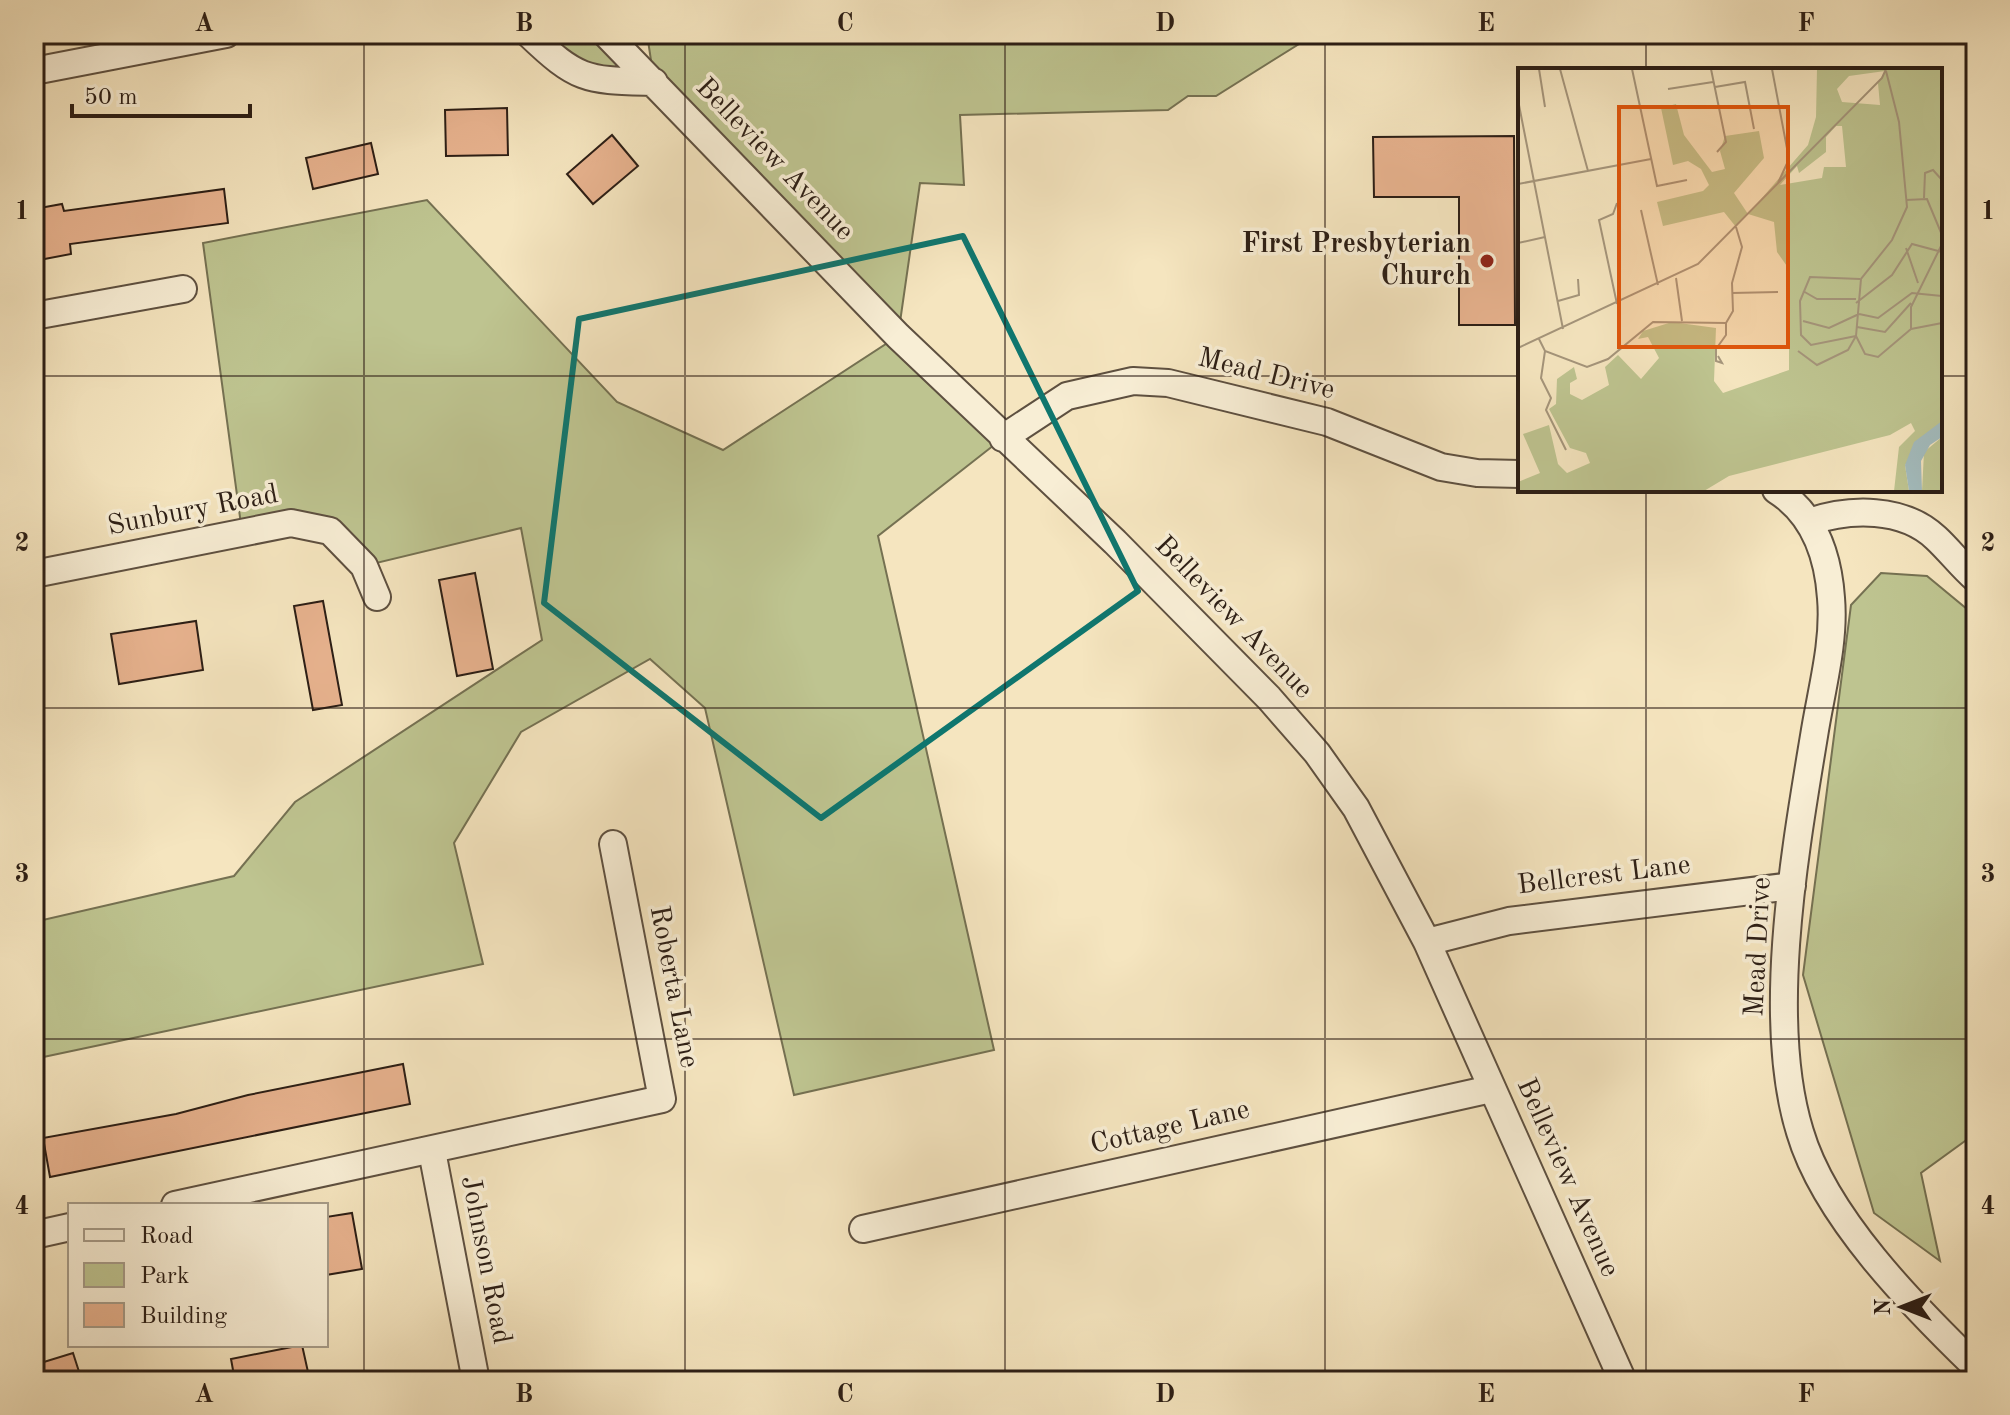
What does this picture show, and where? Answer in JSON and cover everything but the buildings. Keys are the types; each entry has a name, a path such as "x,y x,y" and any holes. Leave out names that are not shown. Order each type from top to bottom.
{"street":[{"path":"34,71 226,34"},
{"path":"529,34 565,68 599,80 654,82"},
{"name":"Belleview Avenue","path":"606,34 898,336 1115,542 1269,698 1317,753 1356,808 1427,942 1623,1381"},
{"path":"34,316 183,289"},
{"name":"Mead Drive","path":"1003,438 1067,396 1133,381 1168,383 1327,422 1441,467 1477,473 1518,474"},
{"name":"Mead Drive","path":"1779,492 1799,504 1827,570 1831,634 1792,886 1786,1023 1791,1097 1800,1134 1834,1201 1874,1255 1976,1367"},
{"path":"1809,522 1831,515 1856,513 1904,519 1938,540 1953,560 1976,579"},
{"name":"Sunbury Road","path":"34,574 291,523 330,531 364,566 377,597"},
{"name":"Roberta Lane","path":"432,1151 662,1099 613,844"},
{"name":"Bellcrest Lane","path":"1427,942 1509,921 1792,886"},
{"name":"Cottage Lane","path":"863,1229 1491,1089"},
{"path":"185,1203 432,1151"},
{"name":"Johnson Road","path":"432,1151 476,1381"},
{"path":"34,1235 68,1227"}],"highlighted area":[{"path":"963,236 1138,591 821,818 544,603 579,319"}],"green space":[{"path":"529,34 606,34 654,80 647,34 1315,34 1216,96 1188,96 1168,110 960,115 964,185 920,183 898,336 655,82 599,80"},
{"path":"427,200 617,402 723,450 898,336 1003,438 878,536 994,1050 794,1095 705,708 650,659 521,732 454,843 483,964 34,1059 34,922 234,876 295,802 542,640 521,528 364,566 330,531 242,532 203,243"},
{"path":"1881,573 1927,576 1967,609 1976,611 1976,1133 1921,1173 1940,1261 1874,1213 1803,975 1851,605"}],"place":[{"name":"First Presbyterian Church","path":"1487,261"}]}
